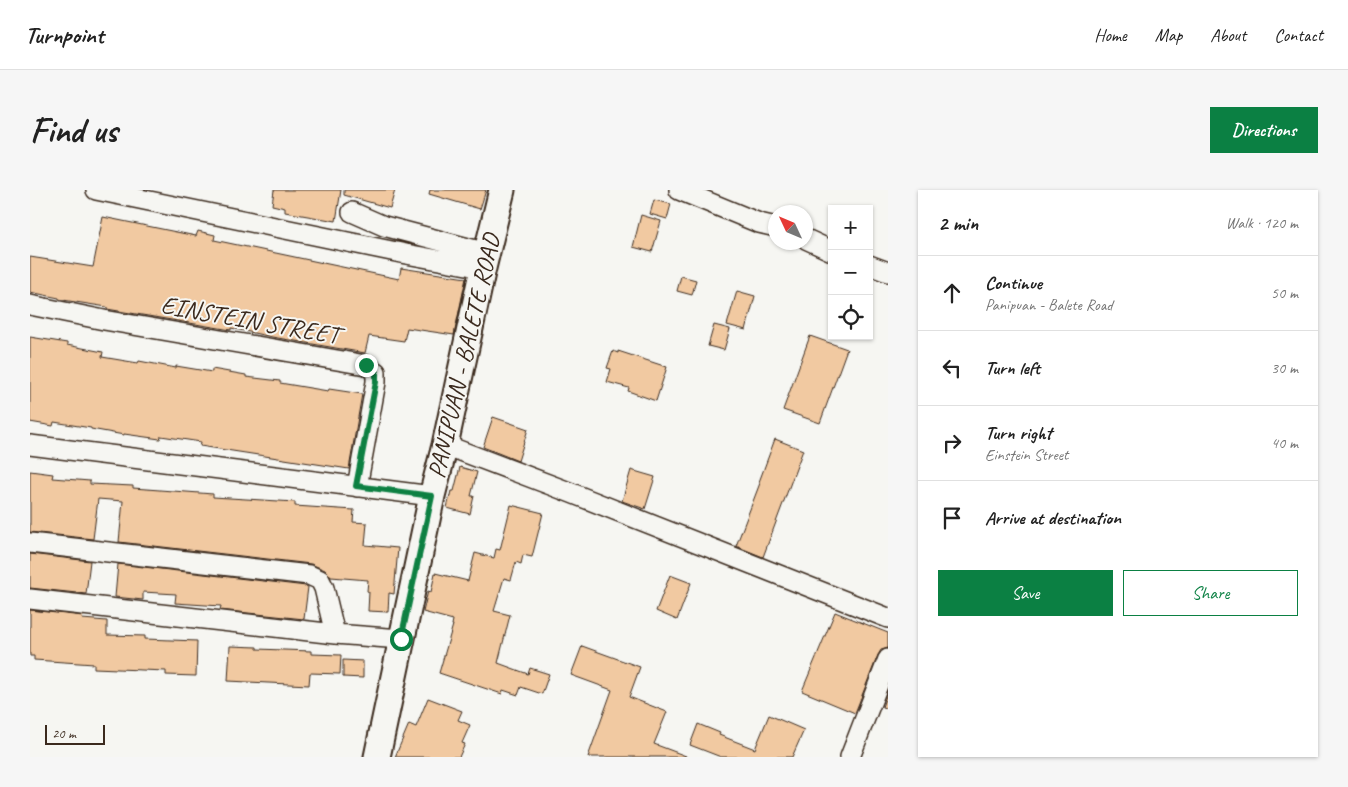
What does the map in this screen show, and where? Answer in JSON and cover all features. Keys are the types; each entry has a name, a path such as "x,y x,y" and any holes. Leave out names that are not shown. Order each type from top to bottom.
{"main road":[{"name":"PANIPUAN - BALETE ROAD","path":"377,757 432,496 502,190"}],"street":[{"path":"96,190 406,254 485,260"},
{"path":"679,190 768,226"},
{"path":"352,212 384,226 485,260"},
{"path":"813,242 830,250"},
{"path":"873,266 888,272"},
{"name":"EINSTEIN STREET","path":"30,305 104,320 366,365 376,372 376,382 356,486"},
{"path":"30,444 432,496"},
{"path":"445,445 888,618"},
{"path":"30,543 309,575 320,580 324,588 336,634"},
{"path":"30,599 336,634 401,639"},
{"path":"850,757 888,659"}],"building":[{"path":"274,190 341,190 336,221 285,212 285,208 272,205"},
{"path":"344,190 395,190 390,208 344,195"},
{"path":"430,190 486,190 480,209 429,194"},
{"path":"654,200 671,204 667,219 650,214"},
{"path":"641,215 661,221 652,252 633,247"},
{"path":"103,217 196,236 198,231 215,235 214,240 399,279 401,268 466,278 454,335 407,328 404,341 369,336 365,353 231,328 231,330 107,309 107,307 63,300 30,292 30,257 93,267"},
{"path":"681,276 696,280 692,295 677,291"},
{"path":"737,291 755,296 746,330 727,325"},
{"path":"714,325 730,329 724,350 708,346"},
{"path":"810,336 847,349 820,423 783,410"},
{"path":"30,337 67,343 67,345 103,352 102,357 212,372 212,369 246,375 246,377 280,381 280,383 328,391 329,389 362,394 349,469 200,446 201,442 161,436 160,439 124,435 54,422 53,426 30,422"},
{"path":"613,351 667,367 656,401 628,391 629,388 607,382 611,369 607,368"},
{"path":"493,417 528,429 518,461 483,447"},
{"path":"775,439 803,450 763,557 736,546"},
{"path":"460,467 477,472 471,496 474,496 470,514 447,508 451,491 454,491"},
{"path":"631,470 655,477 645,509 622,501"},
{"path":"30,471 53,474 52,478 90,481 90,484 133,486 133,488 213,494 213,497 295,502 295,506 354,510 353,522 367,523 365,545 398,548 394,594 389,593 388,612 368,611 368,580 331,577 325,570 311,564 119,542 123,501 98,499 93,539 30,532"},
{"path":"511,505 543,513 532,557 523,555 521,564 516,562 511,580 504,578 494,611 510,615 498,663 528,674 530,668 549,674 542,694 521,687 518,695 503,690 502,694 439,673 453,620 423,612 428,591 431,592 435,573 468,581 475,553 494,558 496,549 500,550"},
{"path":"30,554 90,561 86,594 30,588"},
{"path":"118,564 306,586 308,587 304,619 220,610 221,606 175,603 176,594 143,592 143,600 115,597"},
{"path":"670,575 691,583 677,620 656,611"},
{"path":"30,610 83,616 82,619 107,621 107,635 145,636 145,639 197,641 196,676 166,675 166,671 94,668 94,664 34,660 34,656 30,656"},
{"path":"835,612 888,633 888,648 881,650 878,655 855,713 802,691"},
{"path":"230,646 311,651 311,654 341,655 340,674 310,673 309,685 228,681"},
{"path":"582,646 640,667 629,697 667,712 654,744 686,757 588,757 612,690 571,675"},
{"path":"343,660 363,661 363,678 343,677"},
{"path":"888,690 888,709 882,707"},
{"path":"428,698 462,711 458,720 470,725 462,743 465,744 459,757 395,757 409,724 416,727"},
{"path":"769,715 804,730 792,757 721,757 690,745 698,724 720,733 719,735 755,749"}],"route":[{"path":"366,365 376,372 376,382 356,486 432,496 401,639"}]}
